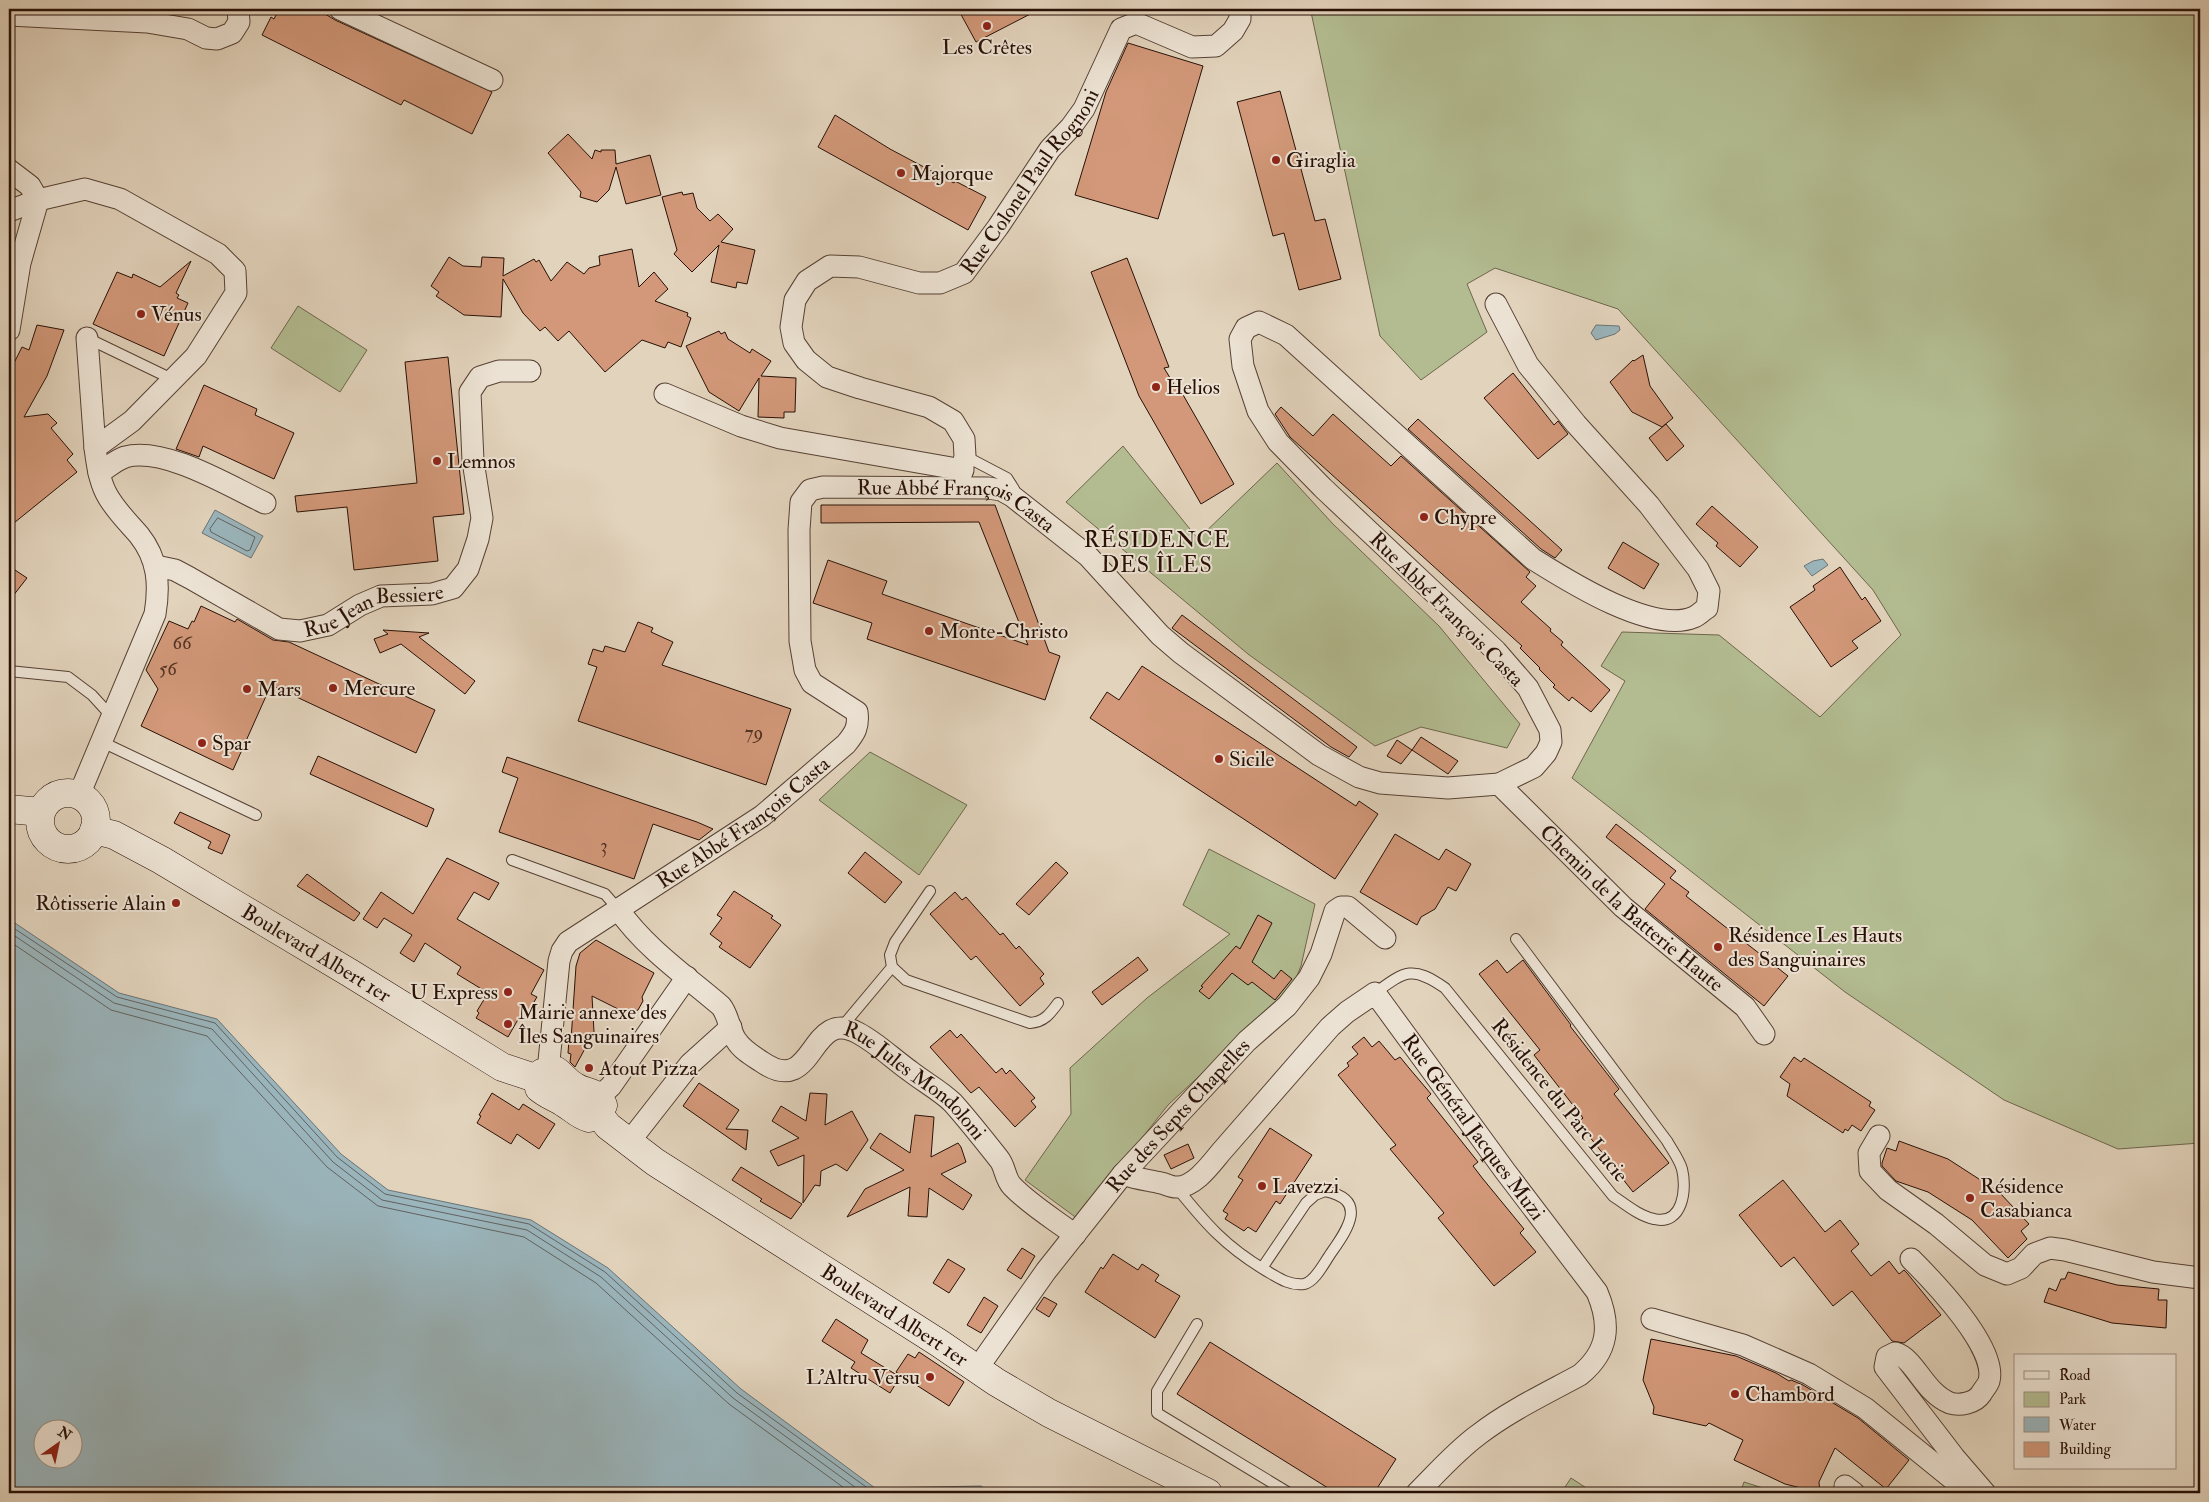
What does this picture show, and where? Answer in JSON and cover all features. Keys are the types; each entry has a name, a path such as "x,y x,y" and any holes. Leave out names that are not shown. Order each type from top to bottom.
{"main road":[{"path":"70,793 79,795 91,806 96,822 94,830 90,837 76,847 59,847 45,837 40,820 41,812 52,797 70,793"},
{"path":"9,809 41,812"},
{"name":"Boulevard Albert 1er","path":"94,830 114,835 160,860 350,973 502,1067 546,1066"},
{"path":"546,1066 539,1088 547,1095 565,1103 580,1115 589,1118 599,1105"},
{"name":"Boulevard Albert 1er","path":"599,1105 608,1126 655,1162 977,1369 1049,1413 1208,1493"}],"street":[{"path":"9,15 147,22 188,29 206,38 217,38 232,33 238,22 238,9"},
{"path":"340,9 492,80"},
{"name":"Rue Colonel Paul Rognoni","path":"962,471 964,439 952,421 928,407 827,377 806,360 794,343 791,327 795,300 807,281 830,266 859,267 919,283 940,283 964,273 998,227 1050,149 1071,127 1084,109 1121,29 1136,23 1192,47 1216,46 1233,31 1240,19 1240,9"},
{"path":"9,170 30,186 38,200 20,263 9,330"},
{"path":"9,211 38,200 85,189 120,198 218,254 236,271 236,293 196,356 132,421 95,448"},
{"name":"Rue Abbé François Casta","path":"618,909 762,816 846,744 856,731 859,722 857,712 812,682 805,670 800,641 801,502 810,490 824,487 962,471 988,488 1001,490 1012,496 1088,556 1160,635 1181,653 1339,768 1359,777 1380,783 1448,788 1499,784 1534,767 1546,753 1551,742 1550,730 1533,696 1496,651 1323,488 1278,442 1258,411 1243,366 1240,339 1246,328 1259,322 1286,335 1533,558 1563,578 1634,614 1670,621 1694,617 1707,608 1709,592 1698,569 1649,505 1576,424 1528,365 1496,304"},
{"path":"79,795 155,614 158,597 156,566 150,552 117,511 105,492 98,473 87,338"},
{"name":"Rue Jean Bessiere","path":"156,566 183,574 279,629 300,631 328,625 360,605 381,596 432,594 453,588 468,569 478,540 482,518 473,461 470,392 480,377 500,371 530,371"},
{"path":"665,394 741,426 780,438 962,471"},
{"path":"98,473 123,457 146,454 171,459 265,503"},
{"name":"Chemin de la Batterie Haute","path":"1499,784 1623,907 1745,1007 1764,1034"},
{"name":"Rue des Septs Chapelles","path":"977,1369 1046,1271 1124,1174 1247,1041 1287,1006 1309,978 1321,954 1335,911 1341,907 1348,907 1385,938"},
{"path":"546,1066 562,951 568,942 618,909"},
{"name":"Rue Jules Mondoloni","path":"618,909 630,926 646,942 721,1006 727,1014 735,1040 773,1070 781,1072 792,1071 800,1066 826,1034 841,1028 860,1034 952,1102 1001,1162 1010,1184 1032,1204 1075,1235"},
{"path":"599,1105 687,977"},
{"path":"1124,1174 1138,1180 1162,1183 1177,1188 1190,1182 1203,1172 1330,1027 1347,1012 1375,993"},
{"name":"Rue Général Jacques Muzi","path":"1375,993 1505,1171 1597,1292 1604,1310 1606,1324 1599,1354 1580,1375 1501,1418 1477,1435 1455,1453 1417,1493"},
{"path":"628,1142 690,1064 731,1027"},
{"path":"1879,1136 1869,1153 1870,1171 1888,1190 1936,1224 1985,1265 2007,1274 2020,1268 2034,1254 2050,1248 2066,1250 2152,1272 2200,1278"},
{"path":"1911,1259 1931,1279 1980,1341 1989,1364 1989,1381 1978,1398 1967,1404 1951,1403 1931,1392 1903,1355 1895,1353 1887,1357 1885,1367 1954,1457 1985,1493"},
{"path":"1652,1319 1743,1345 1809,1374 1865,1408 1966,1490 1974,1493"}],"lane":[{"path":"87,338 174,380"},
{"path":"962,471 1007,478 1014,489 1012,496"},
{"path":"9,671 68,677 78,683 112,718"},
{"path":"102,742 256,815"},
{"path":"512,860 604,894 618,909"},
{"path":"930,891 895,942 890,955 892,967 906,980 927,989 1030,1023 1038,1022 1047,1017 1058,1003"},
{"name":"Résidence du Parc Lucie","path":"1375,993 1398,976 1407,973 1429,976 1445,988 1613,1196 1630,1208 1654,1219 1666,1220 1675,1215 1682,1203 1684,1189 1682,1168 1667,1141 1516,939"},
{"path":"841,1028 892,967"},
{"path":"1177,1188 1202,1219 1240,1256 1282,1280 1295,1284 1306,1284 1310,1280 1348,1228 1352,1216 1350,1207 1344,1199 1325,1191 1315,1194 1306,1203 1262,1268"},
{"path":"1197,1324 1157,1391 1157,1413 1289,1493"}],"green space":[{"path":"1305,9 2200,9 2200,1143 2118,1149 2004,1100 1845,992 1572,778 1625,681 1601,666 1622,632 1719,635 1820,717 1901,635 1873,590 1618,309 1495,268 1467,284 1487,332 1421,380 1380,336 1311,12"},
{"path":"298,306 367,350 340,392 271,348"},
{"path":"1123,446 1198,539 1277,463 1333,524 1439,626 1520,724 1507,748 1421,727 1375,746 1248,654 1066,502"},
{"path":"870,752 967,805 919,875 819,800"},
{"path":"1209,849 1315,904 1301,966 1294,983 1277,1004 1168,1105 1078,1219 1025,1180 1071,1114 1070,1068 1147,998 1230,934 1183,905"},
{"path":"1571,1478 1594,1493 1561,1493"},
{"path":"1744,1482 1766,1489 1765,1493 1740,1493"}],"water":[{"path":"1596,325 1619,326 1620,330 1615,334 1596,340 1591,333"},
{"path":"215,510 263,536 251,558 202,533"},
{"path":"1823,559 1828,565 1812,576 1804,566 1813,561"},
{"path":"9,919 119,993 217,1019 341,1154 388,1190 531,1220 608,1268 741,1389 875,1488 981,1486 992,1493 9,1493"}],"building":[{"path":"279,9 317,9 335,20 492,92 472,134 404,100 401,105 262,35 271,17 274,19"},
{"name":"Les Crêtes","path":"958,9 1040,9 976,42"},
{"path":"1128,43 1203,66 1158,219 1075,195 1106,92"},
{"name":"Giraglia","path":"1280,91 1315,221 1325,219 1341,279 1299,290 1284,233 1273,236 1237,102"},
{"name":"Majorque","path":"835,115 890,149 954,183 955,181 986,197 968,230 818,147"},
{"path":"568,134 592,159 595,150 601,152 601,150 615,150 616,164 650,155 661,195 626,204 616,167 609,190 597,202 580,197 581,192 548,153"},
{"path":"682,192 683,195 693,193 697,208 710,221 718,214 733,229 721,242 755,250 747,284 737,282 736,288 711,282 719,245 692,272 674,254 677,250 662,197"},
{"path":"632,249 639,287 654,272 668,289 655,301 688,313 687,316 691,318 681,347 668,342 665,348 642,340 605,372 569,331 558,341 545,327 540,331 523,313 503,279 501,317 464,315 436,296 439,292 431,286 449,257 463,266 481,267 482,257 504,258 503,276 534,259 536,262 539,260 551,281 567,262 584,274 589,268 600,265 599,256"},
{"name":"Helios","path":"1127,258 1169,367 1164,368 1180,394 1182,393 1234,484 1201,504 1139,396 1091,272"},
{"name":"Vénus","path":"191,261 176,293 179,295 177,298 188,303 164,356 93,324 117,272 132,278 133,274 160,287"},
{"path":"37,325 64,330 47,376 24,417 48,414 57,423 51,428 73,454 67,460 77,472 9,527 9,373 22,347 29,350"},
{"path":"719,331 721,334 725,332 728,339 750,353 752,349 771,361 761,376 796,378 795,412 784,412 784,418 758,417 759,378 739,411 709,392 686,346"},
{"path":"1643,355 1650,386 1673,418 1662,427 1632,412 1610,382 1633,360"},
{"path":"448,357 464,514 433,517 438,561 354,570 347,507 297,512 295,496 417,483 405,362"},
{"path":"1513,373 1554,425 1558,421 1568,434 1538,459 1484,398"},
{"path":"204,385 257,409 255,415 294,433 274,479 203,446 199,457 176,449"},
{"name":"Chypre","path":"1281,407 1313,436 1333,414 1391,466 1401,456 1530,572 1526,577 1536,586 1521,602 1551,629 1550,631 1563,642 1561,645 1610,690 1591,712 1572,697 1569,701 1553,687 1555,685 1520,648 1522,646 1290,437 1275,414"},
{"path":"1418,419 1562,550 1555,558 1541,549 1408,429"},
{"path":"1666,424 1684,446 1667,461 1649,438"},
{"name":"Monte-Christo","path":"821,505 995,505 1049,652 1060,656 1045,700 867,639 872,623 813,603 828,560 887,581 882,594 1028,645 979,522 821,523"},
{"path":"1712,506 1758,547 1740,567 1716,546 1718,543 1696,524"},
{"path":"1623,542 1659,564 1644,589 1608,568"},
{"path":"9,566 27,578 9,601"},
{"path":"1840,567 1862,600 1865,597 1881,621 1852,641 1858,648 1831,667 1790,607 1815,590 1813,586"},
{"path":"201,606 235,622 237,619 273,640 289,642 435,710 416,753 271,685 233,770 141,726 158,689 146,670 169,621 188,629 192,621 194,622"},
{"path":"1182,615 1357,747 1349,757 1331,747 1172,628"},
{"path":"638,622 653,628 651,632 673,642 662,665 791,709 766,785 578,721 597,667 588,664 593,649 603,652 605,646 625,652"},
{"path":"383,630 429,633 419,637 475,681 465,694 401,644 380,653 374,639 388,634"},
{"name":"Sicile","path":"1142,666 1356,806 1359,801 1378,814 1335,879 1090,718 1107,692 1119,700"},
{"path":"1421,737 1458,761 1448,774 1412,750"},
{"path":"1397,740 1412,750 1401,764 1387,756"},
{"path":"318,756 434,809 427,827 310,774"},
{"path":"507,757 713,829 699,840 653,824 634,879 499,832 518,778 502,772"},
{"path":"180,812 230,835 222,854 208,848 211,842 174,823"},
{"name":"Résidence Les Hauts des Sanguinaires","path":"1616,824 1676,871 1670,878 1689,892 1686,896 1788,976 1764,1006 1645,909 1665,884 1606,837"},
{"path":"1395,834 1439,860 1446,849 1471,864 1456,891 1448,887 1435,909 1421,917 1417,925 1360,892"},
{"path":"865,852 902,882 885,903 848,873"},
{"path":"447,858 499,883 489,900 474,892 457,919 544,970 531,994 537,997 528,1012 524,1009 508,1037 476,1018 479,1013 477,1011 488,993 457,974 461,967 425,943 414,962 400,953 412,935 384,918 377,928 363,919 381,892 413,914"},
{"path":"1056,862 1068,873 1029,915 1016,904"},
{"path":"307,874 360,913 354,921 297,886"},
{"path":"734,891 773,916 771,918 781,925 750,968 719,947 722,943 710,934 722,918 717,915"},
{"path":"955,892 962,900 966,897 1000,935 1003,933 1016,949 1019,946 1044,974 1040,978 1044,984 1020,1006 976,956 971,960 930,914"},
{"path":"1258,915 1272,923 1252,962 1274,979 1281,970 1292,979 1275,1000 1252,982 1248,985 1232,973 1209,999 1199,991 1203,987 1201,986 1236,946 1240,949"},
{"path":"596,940 654,973 638,1010 628,1014 592,996 594,1032 575,1067 570,1062 571,1054 568,1053 569,1040 571,1040 576,966 580,953"},
{"path":"1138,957 1148,970 1102,1005 1092,992"},
{"path":"1497,960 1507,973 1523,960 1570,1026 1619,1089 1614,1094 1669,1163 1633,1192 1578,1122 1583,1118 1534,1055 1540,1050 1479,974"},
{"path":"950,1030 957,1038 961,1034 996,1073 1002,1068 1006,1074 1010,1070 1035,1098 1031,1101 1036,1107 1015,1127 979,1087 971,1093 930,1047"},
{"path":"1364,1037 1372,1047 1379,1041 1395,1060 1400,1057 1431,1094 1427,1098 1478,1162 1473,1166 1524,1229 1520,1233 1536,1252 1494,1286 1438,1218 1444,1213 1390,1149 1396,1145 1338,1075 1349,1066 1347,1063 1358,1054 1352,1047"},
{"path":"1794,1057 1801,1062 1804,1058 1871,1102 1869,1106 1875,1110 1861,1131 1852,1125 1848,1131 1845,1129 1843,1133 1787,1096 1790,1084 1780,1077"},
{"path":"699,1083 739,1110 726,1129 748,1130 746,1150 683,1106"},
{"path":"492,1093 519,1110 523,1104 555,1124 539,1149 517,1134 511,1144 477,1123 481,1116 479,1115"},
{"path":"810,1093 827,1094 825,1125 852,1111 868,1140 847,1171 836,1164 821,1171 820,1186 815,1185 803,1203 804,1155 778,1166 770,1151 799,1138 772,1121 781,1106 806,1121"},
{"path":"915,1115 934,1117 931,1157 958,1143 961,1147 966,1162 941,1174 972,1195 963,1210 929,1188 927,1217 908,1216 910,1187 847,1217 865,1189 904,1170 870,1148 880,1133 910,1153"},
{"name":"Lavezzi","path":"1270,1128 1312,1155 1280,1204 1276,1201 1256,1232 1248,1227 1244,1231 1225,1219 1228,1214 1223,1211 1243,1180 1238,1177"},
{"name":"Résidence Casabianca","path":"1899,1141 1948,1159 1999,1192 2029,1224 2021,1231 2027,1239 2008,1258 1972,1220 1928,1192 1896,1181 1882,1166 1882,1163 1887,1148 1896,1151"},
{"path":"1188,1144 1194,1158 1171,1169 1164,1155"},
{"path":"741,1167 802,1204 791,1219 760,1201 762,1199 732,1180"},
{"path":"1783,1180 1825,1232 1840,1220 1859,1244 1851,1251 1871,1276 1889,1261 1899,1274 1904,1270 1907,1273 1941,1315 1904,1343 1892,1341 1852,1291 1833,1306 1794,1257 1781,1267 1739,1215"},
{"path":"1022,1248 1035,1256 1021,1279 1007,1270"},
{"path":"1113,1254 1138,1270 1142,1264 1159,1275 1155,1281 1180,1296 1155,1338 1085,1292 1101,1267 1103,1269"},
{"path":"948,1259 965,1269 949,1293 933,1283"},
{"path":"2068,1272 2117,1285 2159,1289 2158,1300 2167,1300 2166,1328 2112,1323 2044,1302 2049,1288 2056,1291 2061,1279 2065,1279"},
{"path":"984,1297 998,1306 981,1333 967,1325"},
{"path":"1044,1297 1057,1304 1049,1317 1036,1309"},
{"path":"836,1319 868,1340 861,1353 900,1377 890,1393 851,1368 855,1362 822,1341"},
{"name":"Chambord","path":"1651,1339 1736,1356 1776,1373 1789,1381 1791,1380 1803,1385 1858,1418 1909,1460 1886,1489 1835,1448 1819,1482 1820,1493 1801,1493 1801,1488 1785,1484 1734,1460 1743,1440 1709,1423 1706,1426 1653,1414 1654,1407 1643,1380"},
{"path":"1210,1342 1396,1459 1374,1493 1336,1493 1177,1394"},
{"name":"L'Altru Versu","path":"919,1352 964,1382 949,1406 896,1372 908,1354 915,1358"}],"place":[{"name":"Les Crêtes","path":"987,26"},
{"name":"Giraglia","path":"1276,160"},
{"name":"Majorque","path":"901,173"},
{"name":"Vénus","path":"141,314"},
{"name":"Helios","path":"1156,387"},
{"name":"Lemnos","path":"437,461"},
{"name":"Chypre","path":"1424,517"},
{"name":"Monte-Christo","path":"929,631"},
{"name":"Mercure","path":"333,688"},
{"name":"Mars","path":"247,689"},
{"name":"Spar","path":"202,743"},
{"name":"Sicile","path":"1219,759"},
{"name":"Rôtisserie Alain","path":"176,903"},
{"name":"Résidence Les Hauts des Sanguinaires","path":"1718,947"},
{"name":"U Express","path":"508,992"},
{"name":"Mairie annexe des Îles Sanguinaires","path":"508,1024"},
{"name":"Atout Pizza","path":"589,1068"},
{"name":"Lavezzi","path":"1262,1186"},
{"name":"Résidence Casabianca","path":"1970,1198"},
{"name":"L'Altru Versu","path":"930,1377"},
{"name":"Chambord","path":"1735,1394"}],"district":[{"name":"RÉSIDENCE DES ÎLES","path":"1157,552"}]}
